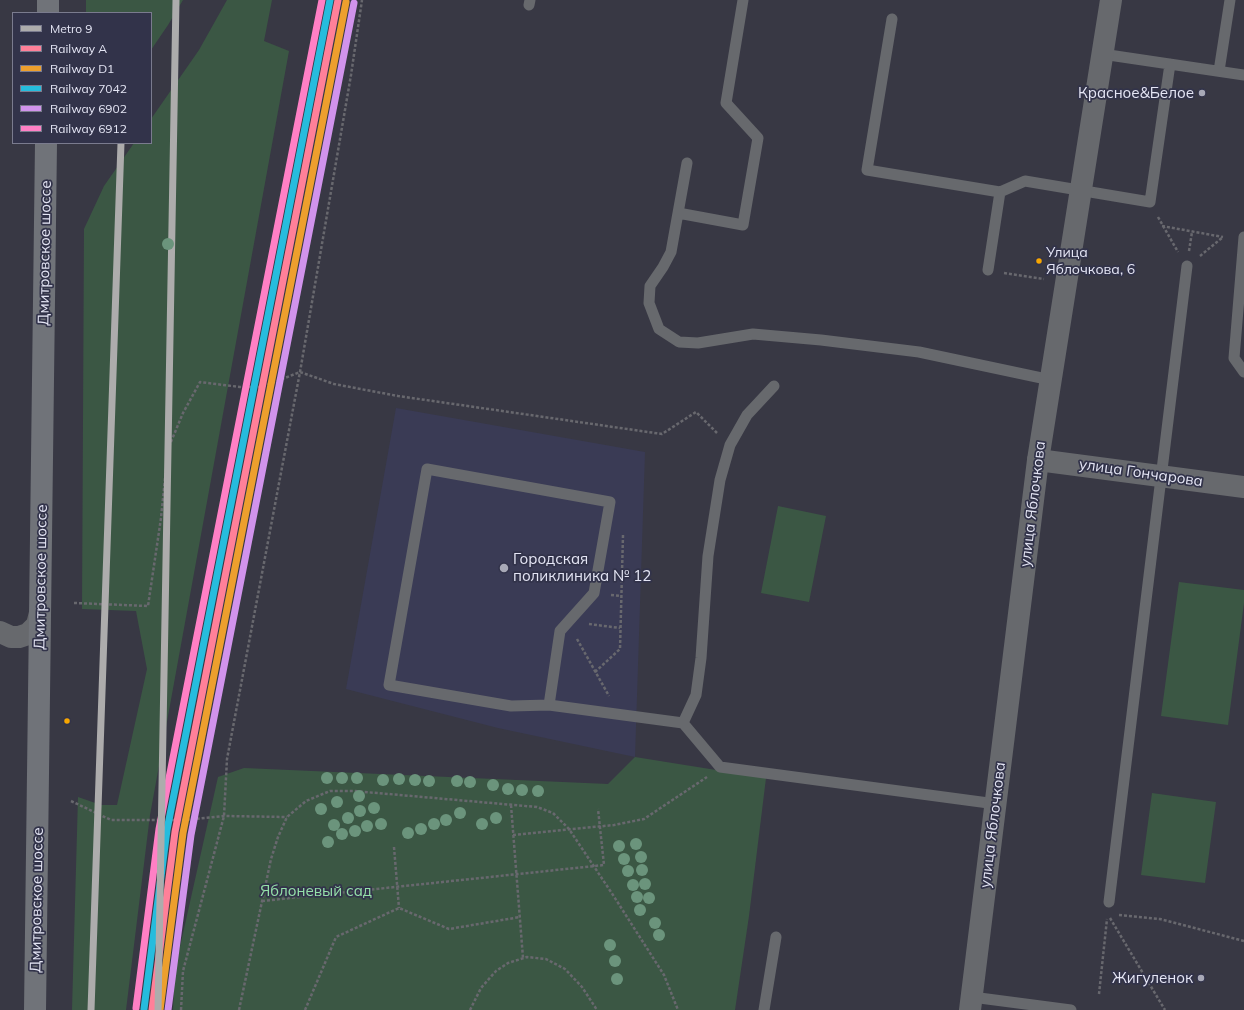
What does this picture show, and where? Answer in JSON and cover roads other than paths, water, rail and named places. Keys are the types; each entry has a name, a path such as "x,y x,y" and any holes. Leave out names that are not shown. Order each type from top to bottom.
{"main road":[{"path":"48,0 48,12"},
{"name":"Дмитровское шоссе","path":"35,1010 46,144"}],"street":[{"name":"улица Яблочкова","path":"971,1004 1038,460 1111,0"},
{"name":"улица Гончарова","path":"1038,460 1244,487"},
{"path":"0,632 11,637 19,637 28,634 37,625 40,612"}],"lane":[{"path":"678,213 743,225 758,138 726,103 744,0"},
{"path":"1219,72 1230,0"},
{"path":"892,19 867,170 1000,192 1025,181 1081,192 1150,202 1170,64"},
{"path":"1102,54 1244,75"},
{"path":"687,163 672,252 664,267 650,286 649,303 659,329 679,342 698,343 753,334 821,340 918,352 1051,380"},
{"path":"988,270 1000,192"},
{"path":"1244,239 1234,358 1244,372"},
{"path":"1109,902 1187,266"},
{"path":"683,723 696,696 701,658 708,556 720,480 730,445 747,416 774,386"},
{"path":"549,705 560,631 594,593 610,502 427,469 389,685 511,706 549,705 683,723 720,767 996,804"},
{"path":"764,1010 776,936"},
{"path":"971,1004 1071,1010"}],"metro line":[{"name":"9","path":"158,1010 176,0"},
{"name":"9","path":"91,1010 121,144"}],"rail line":[{"name":"6912","path":"136,1008 159,829 322,0"},
{"name":"7042","path":"144,1009 167,830 330,0"},
{"name":"A","path":"152,1010 175,832 338,0"},
{"name":"D1","path":"160,1010 183,833 346,2"},
{"name":"6902","path":"168,1010 191,835 354,3"}],"place":[{"name":"Красное&Белое","path":"1202,93"},
{"name":"Улица Яблочкова, 6","path":"1039,261"},
{"name":"Городская поликлиника № 12","path":"504,568"},
{"name":"Жигуленок","path":"1201,978"}],"park label":[{"name":"Яблоневый сад","path":"316,891"}]}
